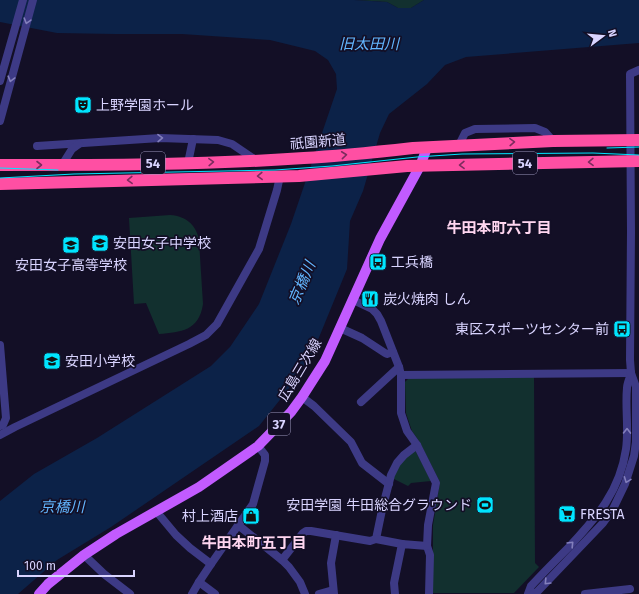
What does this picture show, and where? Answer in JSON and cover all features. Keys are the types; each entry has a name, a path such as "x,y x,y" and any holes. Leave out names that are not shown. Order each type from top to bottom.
{"highway":[{"name":"祇園新道","path":"0,165 257,161 459,145 553,141 635,140"},
{"name":"54","path":"0,184 299,176 404,166 635,161"}],"main road":[{"name":"広島三次線","path":"38,594 84,555 116,534 199,486 258,446 291,412 325,361 380,239 420,166 427,148"}],"street":[{"path":"0,81 23,0"},
{"path":"0,121 33,0"},
{"path":"528,594 531,586 594,520 607,502 620,473 626,449 627,387 631,373 630,313 635,161 635,140 630,74 639,70"},
{"path":"37,146 160,138 218,140 232,144 257,161"},
{"path":"188,163 192,139"},
{"path":"62,165 72,149 79,144"},
{"path":"0,435 206,335 216,324 259,249 280,176"},
{"path":"353,300 372,309 381,321 401,375 402,413 407,431 417,445 436,483 428,525 427,546 430,555 429,594"},
{"path":"340,328 362,338 387,354 392,352"},
{"path":"0,345 6,418 0,426"},
{"path":"361,402 398,367"},
{"path":"401,375 631,373"},
{"path":"533,594 537,592 603,523 613,509 625,484 634,456 636,442 636,387 631,373"},
{"path":"302,397 314,406 351,442 362,463 389,484"},
{"path":"376,539 391,475 397,463 404,455 417,445"},
{"path":"192,594 253,504 266,461 265,455 258,446"},
{"path":"156,511 176,535 211,564"},
{"path":"238,526 282,560 289,567 306,594"},
{"path":"282,560 306,531 370,541 376,539 402,544 427,546"},
{"path":"319,594 334,592 331,562 336,535"},
{"path":"395,594 394,583 402,544"},
{"path":"84,555 104,574 130,594"},
{"path":"199,582 214,594"},
{"path":"585,594 630,589"}],"green space":[{"path":"354,0 424,0 411,8 398,8 387,2"},
{"path":"170,215 181,217 190,223 198,236 203,304 198,320 193,325 182,331 159,334 146,303 134,304 129,218"},
{"name":"安田学園 牛田総合グラウンド","path":"534,377 535,563 539,567 514,593 433,593 433,525 440,482 419,441 412,431 406,413 405,382 409,378"},
{"path":"414,448 431,481 411,483 408,486 392,478 396,469"}],"water":[{"path":"0,0 354,0 387,2 398,8 411,8 424,0 639,0 639,43 466,57 445,65 427,84 389,114 380,133 363,191 350,221 347,269 313,352 287,391 259,426 111,527 57,560 18,594 0,594 0,501 34,474 97,438 211,366 230,347 259,304 291,224 337,89 336,74 328,60 315,51 270,40 182,34 57,33 0,22"}],"tram line":[{"path":"607,148 639,147"},
{"path":"0,178 74,174 275,170 462,154 593,153 639,155"},
{"path":"0,168 58,170"}],"place":[{"name":"上野学園ホール","path":"83,105"},
{"name":"安田女子中学校","path":"100,243"},
{"name":"安田女子高等学校","path":"71,245"},
{"name":"工兵橋","path":"378,262"},
{"name":"炭火焼肉 しん","path":"370,299"},
{"name":"東区スポーツセンター前","path":"622,329"},
{"name":"安田小学校","path":"52,361"},
{"name":"安田学園 牛田総合グラウンド","path":"485,505"},
{"name":"FRESTA","path":"567,514"},
{"name":"村上酒店","path":"251,516"}],"district":[{"name":"牛田本町六丁目","path":"499,228"},
{"name":"牛田本町五丁目","path":"254,543"}],"water label":[{"name":"旧太田川","path":"369,44"},
{"name":"京橋川","path":"302,283"},
{"name":"京橋川","path":"62,507"}]}
